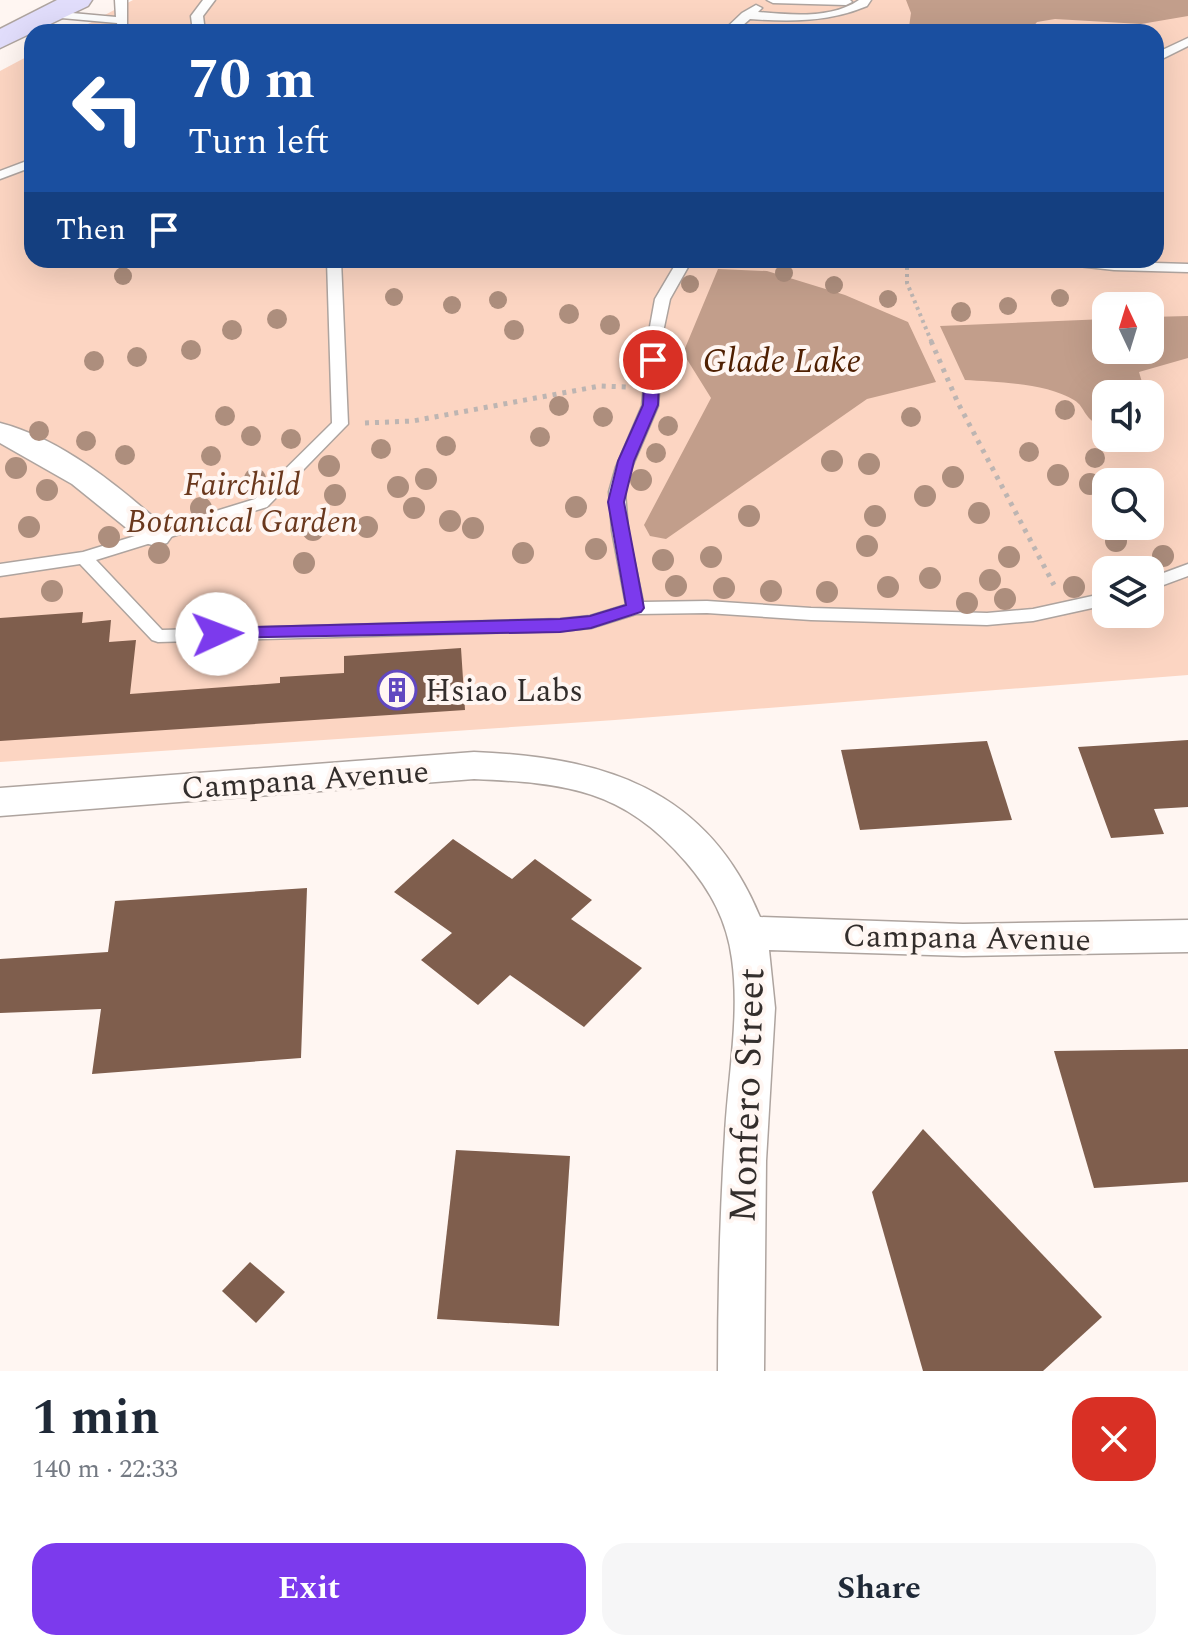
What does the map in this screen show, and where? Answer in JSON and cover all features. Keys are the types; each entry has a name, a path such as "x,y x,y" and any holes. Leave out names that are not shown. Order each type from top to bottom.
{"main road":[{"path":"31,24 78,0"},
{"path":"0,40 24,28"}],"street":[{"path":"0,432 84,475 156,536"},
{"name":"Campana Avenue","path":"0,802 487,767 554,773 607,786"},
{"name":"Monfero Street","path":"607,786 658,811 684,835 720,880 737,909 746,933 755,998 743,1190 741,1371"},
{"name":"Campana Avenue","path":"746,933 963,940 1188,936"}],"lane":[{"path":"121,0 123,24"},
{"path":"198,24 197,16 209,0"},
{"path":"736,24 772,0 827,3 865,0"},
{"path":"746,15 798,19 824,16 847,12 865,0"},
{"path":"50,14 111,24"},
{"path":"1164,54 1188,41"},
{"path":"0,175 24,166"},
{"path":"1164,267 1188,268"},
{"path":"0,570 84,558 261,503 340,424 334,268"},
{"path":"635,608 616,502 626,461 650,405 654,333 660,301 680,268"},
{"path":"84,558 158,636 560,625 591,622 635,608 707,607 945,620 1010,618 1092,602"},
{"path":"1164,579 1188,570"}],"path":[{"path":"907,268 907,283 958,403 1066,609"},
{"path":"340,424 413,421 600,386 652,387"}],"green space":[{"name":"Fairchild Botanical Garden","path":"133,0 1188,0 1188,675 615,720 0,762 0,71 24,58 24,268 1164,268 1164,24 88,24"}],"water":[{"path":"906,0 1188,0 1188,16 1141,24 1055,19 1035,24 909,24 911,13"},
{"name":"Glade Lake","path":"718,269 767,271 845,295 908,322 936,382 867,399 666,539 650,536 644,525 711,398 683,353"},
{"path":"1188,316 1188,358 1139,372 1141,380 1092,380 1092,420 1078,403 1063,394 1021,384 965,380 940,326 1092,320 1092,364 1164,364 1164,317"}],"building":[{"path":"83,612 82,623 111,620 109,642 136,640 130,694 280,683 280,677 344,673 344,656 461,648 465,710 0,741 0,618"},
{"path":"1188,740 1188,807 1154,809 1164,834 1111,838 1078,747"},
{"path":"987,741 1012,820 860,830 841,750"},
{"path":"453,839 512,879 535,859 592,900 571,919 642,968 584,1027 510,975 478,1005 421,960 452,933 394,892"},
{"path":"307,888 301,1058 92,1074 101,1009 0,1013 0,959 108,952 115,901"},
{"path":"1188,1049 1188,1182 1094,1188 1054,1051"},
{"path":"923,1129 1102,1317 1043,1371 923,1371 872,1192"},
{"path":"456,1150 570,1156 559,1326 437,1319"},
{"path":"250,1262 285,1292 256,1323 222,1291"}],"place":[{"name":"Hsiao Labs","path":"397,690"}],"route":[{"path":"217,634 560,625 615,617 635,608 632,575 616,502 626,461 650,405 653,360"}]}
